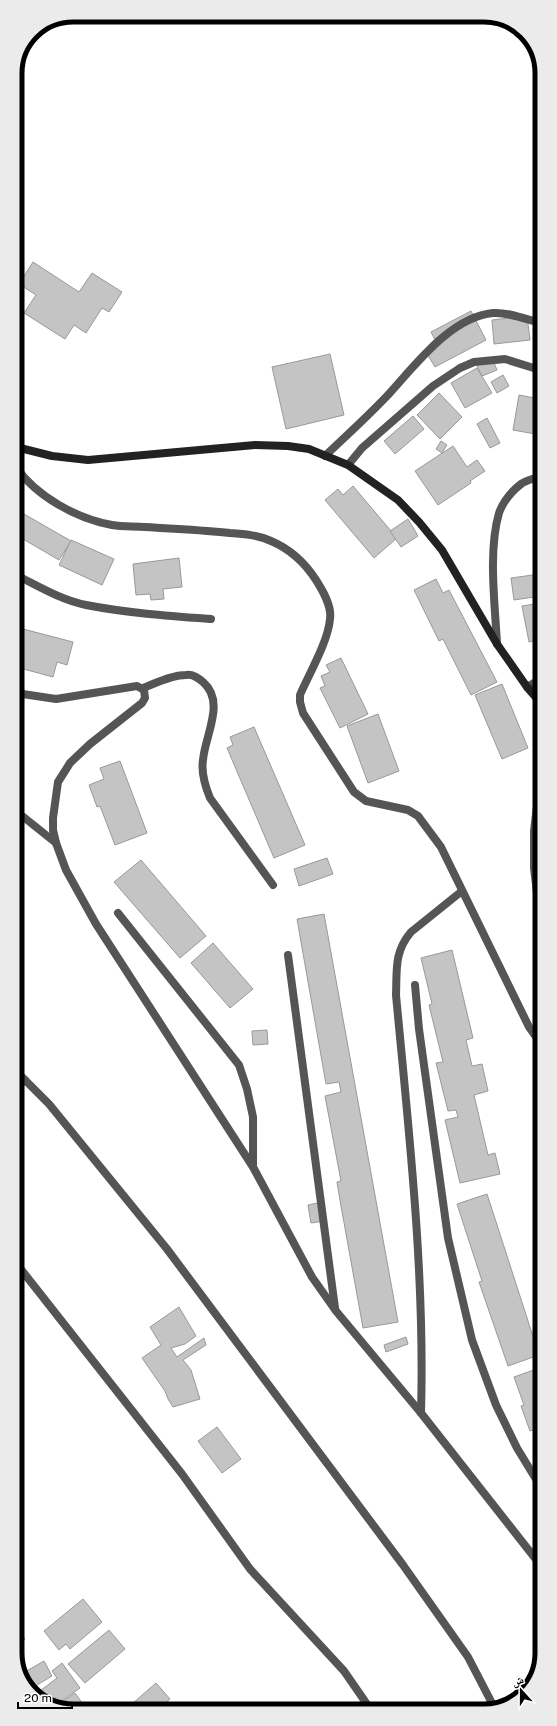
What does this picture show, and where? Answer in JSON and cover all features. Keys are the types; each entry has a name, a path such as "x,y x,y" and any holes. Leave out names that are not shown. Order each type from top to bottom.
{"street":[{"path":"326,456 386,397 438,342 462,324 473,319 502,313 535,321"},
{"path":"348,465 362,448 433,386 460,368 474,362 505,359 535,368"},
{"path":"22,448 52,456 88,460 254,446 288,446 310,450 348,465 398,500 419,522 442,550 497,644 535,696"},
{"path":"22,474 51,500 77,516 112,525 213,531 254,536 270,540 282,547 307,567 319,584 326,600 330,618 324,642 300,695 303,713 354,792 366,801 408,810 424,822 441,847 529,1027 535,1036"},
{"path":"497,644 494,535 500,512 510,494 522,483 535,478"},
{"path":"22,578 58,596 85,605 157,615 211,619"},
{"path":"22,694 56,699 137,686 143,688 177,676 187,675 198,678 209,688 214,708 202,761 203,778 206,788 210,798 273,885"},
{"path":"527,687 535,682"},
{"path":"143,688 145,695 142,703 75,758 67,767 58,782 53,818 56,842 66,870 96,924 253,1167 312,1277 336,1311 421,1413 535,1558"},
{"path":"22,816 56,842"},
{"path":"535,823 535,876"},
{"path":"421,1413 422,1366 416,1203 396,995 397,962 399,951 404,940 411,932 462,891"},
{"path":"118,913 239,1064 247,1089 253,1117 253,1167"},
{"path":"288,955 336,1311"},
{"path":"415,985 448,1238 472,1340 496,1405 517,1448 535,1478"},
{"path":"22,1076 49,1104 172,1256 403,1565 468,1657 492,1703"},
{"path":"22,1083 26,1080"},
{"path":"22,1271 182,1474 250,1569 344,1671 367,1704"}],"building":[{"path":"33,262 79,292 92,273 122,292 109,312 102,308 86,333 74,325 65,339 24,313 36,295 22,286 22,279"},
{"path":"471,311 486,340 435,367 426,352 438,346 431,332"},
{"path":"527,316 530,340 494,344 492,320"},
{"path":"330,354 344,415 286,429 272,367"},
{"path":"492,358 497,370 482,376 476,364"},
{"path":"477,368 492,393 465,408 451,383"},
{"path":"503,375 509,386 497,393 491,382"},
{"path":"439,393 462,417 440,439 417,415"},
{"path":"519,395 535,398 535,434 513,430"},
{"path":"413,416 424,429 395,454 384,441"},
{"path":"487,418 500,443 490,448 477,424"},
{"path":"441,441 447,445 442,453 436,449"},
{"path":"453,446 467,467 477,460 485,471 470,481 471,483 438,505 415,471"},
{"path":"353,486 397,538 374,558 325,500 338,489 343,495"},
{"path":"24,514 71,541 59,560 22,538 22,518"},
{"path":"408,519 418,536 401,547 390,531"},
{"path":"71,540 114,559 102,585 59,565"},
{"path":"179,558 182,587 163,589 164,599 151,600 150,594 136,595 133,564"},
{"path":"535,575 535,597 514,600 511,578"},
{"path":"436,579 443,593 449,590 497,682 471,695 443,639 439,641 414,590"},
{"path":"535,604 535,641 529,642 522,606"},
{"path":"22,626 24,626 23,629 73,642 67,665 57,662 53,677 22,669"},
{"path":"341,658 368,714 340,728 320,688 325,686 321,676 330,672 326,665"},
{"path":"502,684 528,748 502,759 475,695"},
{"path":"378,714 399,771 368,783 347,726"},
{"path":"254,727 305,845 274,858 227,748 233,745 230,737"},
{"path":"120,761 147,833 115,845 100,806 97,807 89,785 104,779 100,768"},
{"path":"327,858 333,874 299,886 294,869"},
{"path":"141,860 206,936 180,958 114,882"},
{"path":"324,914 398,1322 363,1328 337,1182 341,1181 325,1096 341,1092 339,1082 326,1084 297,919"},
{"path":"213,943 253,989 230,1008 191,963"},
{"path":"452,950 473,1038 466,1040 472,1066 482,1064 488,1091 474,1095 488,1155 495,1153 500,1174 460,1183 445,1120 458,1117 456,1110 448,1111 436,1063 443,1062 429,1005 432,1004 421,958"},
{"path":"267,1030 268,1044 253,1045 252,1031"},
{"path":"487,1194 535,1343 535,1356 508,1366 479,1282 482,1281 457,1204"},
{"path":"322,1202 325,1221 311,1223 308,1205"},
{"path":"179,1307 196,1336 185,1344 171,1348 177,1357 204,1338 206,1345 183,1360 191,1370 200,1399 173,1407 165,1391 142,1358 161,1345 150,1327"},
{"path":"406,1337 408,1344 386,1352 384,1345"},
{"path":"535,1370 535,1429 530,1431 521,1406 524,1405 514,1377"},
{"path":"217,1427 241,1459 222,1473 198,1441"},
{"path":"83,1599 102,1622 70,1649 66,1644 59,1650 44,1631"},
{"path":"109,1630 125,1649 85,1683 68,1664"},
{"path":"44,1661 52,1676 35,1686 26,1671"},
{"path":"62,1663 80,1688 60,1702 48,1697 40,1691 57,1678 52,1671"},
{"path":"156,1683 170,1699 164,1704 132,1704"},
{"path":"75,1693 83,1704 70,1704 62,1703"}]}
